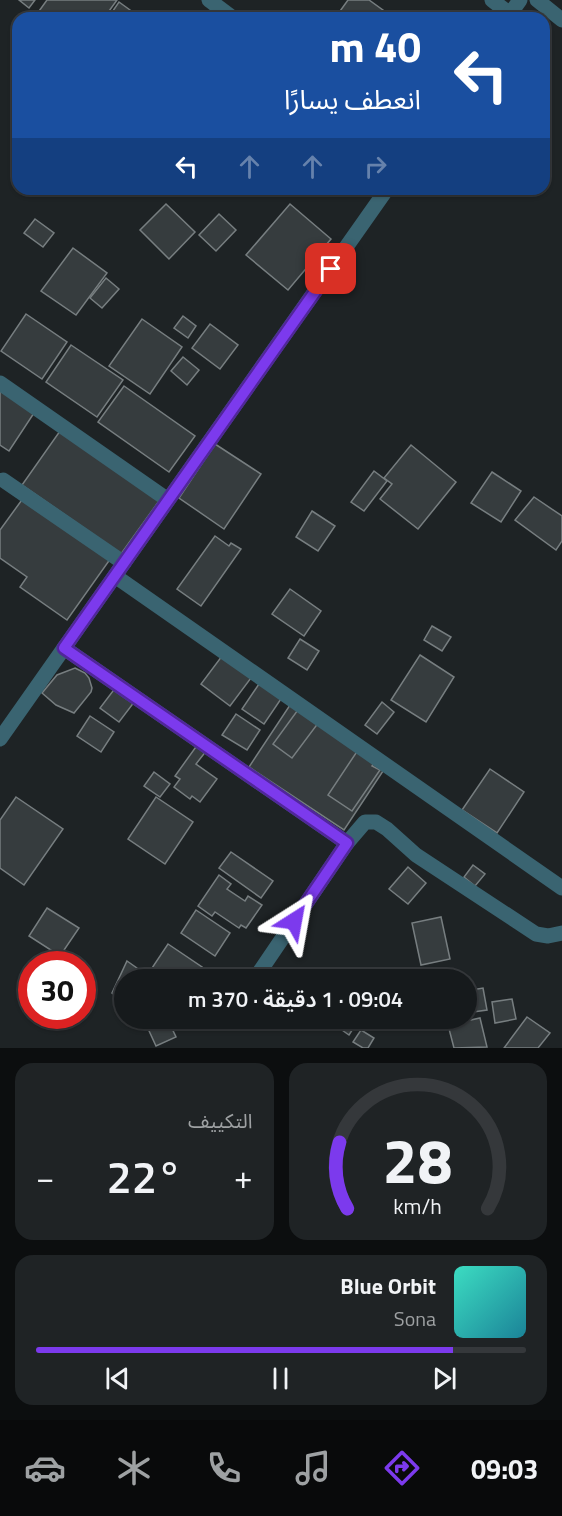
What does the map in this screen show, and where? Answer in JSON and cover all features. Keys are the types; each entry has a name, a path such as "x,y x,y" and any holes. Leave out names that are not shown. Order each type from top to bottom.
{"street":[{"path":"209,0 225,12"},
{"path":"492,0 505,12"},
{"path":"537,0 562,20"},
{"path":"0,739 383,195"},
{"path":"0,383 168,500"},
{"path":"3,480 120,569 562,888"},
{"path":"64,648 347,843"},
{"path":"261,969 347,843 365,822 376,822 387,829 416,855 536,934 548,936 562,933"}],"building":[{"path":"19,0 35,0 29,8"},
{"path":"47,0 117,0 108,12 38,12"},
{"path":"348,0 369,0 386,12 339,12"},
{"path":"119,2 133,12 112,12"},
{"path":"166,204 195,232 169,259 140,230"},
{"path":"290,204 331,239 288,290 246,255"},
{"path":"219,214 236,230 216,251 199,235"},
{"path":"35,219 54,233 43,247 24,233"},
{"path":"73,248 107,273 76,315 41,291"},
{"path":"106,278 119,289 102,308 90,298"},
{"path":"26,314 67,342 42,379 1,351"},
{"path":"183,316 196,326 188,338 174,328"},
{"path":"142,319 182,347 150,394 109,366"},
{"path":"210,324 238,345 220,369 192,348"},
{"path":"71,345 123,380 97,417 46,382"},
{"path":"183,357 199,370 187,385 171,371"},
{"path":"124,386 195,436 169,472 98,422"},
{"path":"0,387 36,410 9,451 0,445"},
{"path":"60,431 159,501 121,554 22,485"},
{"path":"215,444 261,474 224,529 179,498"},
{"path":"411,445 456,482 418,529 380,499 392,484 384,478"},
{"path":"374,471 387,481 364,511 351,502"},
{"path":"492,472 521,491 501,522 471,503"},
{"path":"24,497 111,558 67,620 20,587 27,577 0,558 0,530"},
{"path":"534,497 562,516 562,541 556,550 515,520"},
{"path":"312,511 335,526 318,551 296,537"},
{"path":"215,536 229,546 231,543 241,549 201,606 177,589"},
{"path":"290,589 321,611 304,636 272,614"},
{"path":"432,626 451,637 442,651 424,640"},
{"path":"300,639 319,651 307,670 288,658"},
{"path":"420,655 454,677 426,722 391,700"},
{"path":"222,656 251,678 230,706 201,684"},
{"path":"75,668 85,673 92,688 74,713 56,705 42,693 57,675"},
{"path":"261,681 283,696 264,724 242,709"},
{"path":"116,687 135,701 119,722 100,708"},
{"path":"294,699 389,762 344,830 249,767"},
{"path":"382,702 394,712 377,734 365,725"},
{"path":"300,707 319,722 292,758 273,744"},
{"path":"236,714 260,730 247,750 222,735"},
{"path":"90,716 114,732 101,752 77,736"},
{"path":"198,744 207,750 196,764 217,779 200,802 192,796 190,799 174,787 180,779 175,776"},
{"path":"358,750 375,761 372,766 380,770 352,811 328,795"},
{"path":"490,769 524,792 497,833 462,810"},
{"path":"154,772 170,784 160,797 144,786"},
{"path":"16,797 63,829 24,885 0,868 0,820"},
{"path":"156,797 193,822 165,864 128,839"},
{"path":"231,852 273,881 261,898 219,868"},
{"path":"473,865 485,874 475,886 464,877"},
{"path":"408,867 426,883 408,904 389,889"},
{"path":"219,875 231,884 227,889 245,901 248,896 262,905 246,928 241,925 239,928 215,912 212,916 198,906"},
{"path":"47,908 79,928 63,951 52,951 29,936"},
{"path":"196,910 230,933 215,956 181,933"},
{"path":"441,917 450,959 421,965 412,923"},
{"path":"168,944 202,967 201,969 152,968"},
{"path":"127,961 138,969 123,969"},
{"path":"483,988 487,1010 477,1011 477,989"},
{"path":"512,999 516,1019 495,1023 492,1002"},
{"path":"527,1017 550,1033 538,1048 504,1048"},
{"path":"480,1018 487,1047 454,1048 449,1029 477,1029 477,1019"},
{"path":"148,1029 172,1029 176,1037 156,1046"},
{"path":"341,1029 353,1029 349,1035"},
{"path":"361,1030 374,1038 368,1048 363,1048 353,1042"}],"route":[{"path":"294,921 347,843 64,648 331,269"}]}
